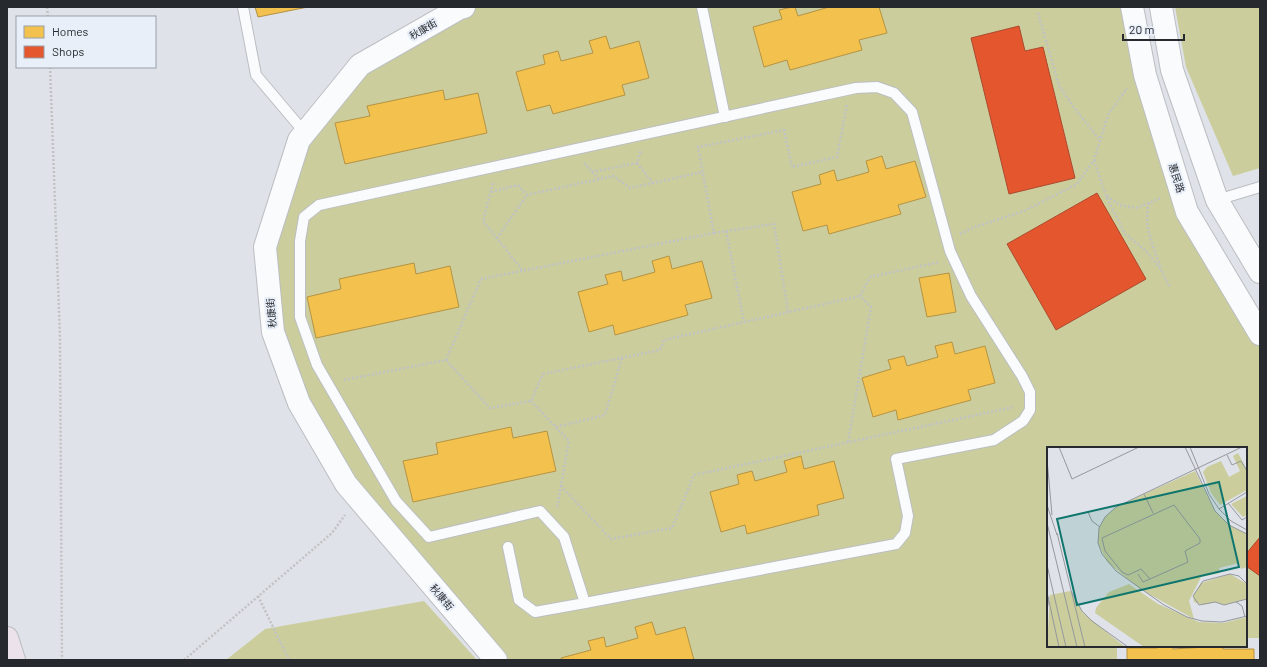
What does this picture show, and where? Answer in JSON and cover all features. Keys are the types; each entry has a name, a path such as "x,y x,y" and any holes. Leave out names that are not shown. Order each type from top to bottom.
{"highway":[{"path":"7,638 14,660"}],"street":[{"name":"秋康街","path":"464,7 360,65 299,140 265,247 273,332 300,403 346,484 496,660"},
{"name":"惠民路","path":"1132,7 1143,65 1187,212 1260,334"},
{"path":"1161,7 1172,70 1217,200 1260,272"}],"lane":[{"path":"243,7 256,75 305,133"},
{"path":"702,7 725,117"},
{"path":"508,547 519,600 535,612 585,603 896,544 905,533 908,516 896,459 994,440 1023,421 1030,410 1030,392 1022,376 971,296 954,259 947,240 912,112 894,93 877,87 849,90 318,205 304,217 300,241 300,317 317,366 396,501 429,537 540,511 564,537 585,603"},
{"path":"1217,200 1260,187"}],"path":[{"path":"1038,13 1059,86 1100,140"},
{"path":"947,240 975,227 1024,211 1077,184 1094,160 1108,115 1143,65"},
{"path":"50,68 60,338 62,660"},
{"path":"714,233 698,147 784,130 792,167 837,157 849,90"},
{"path":"638,163 646,134"},
{"path":"572,150 598,179"},
{"path":"1094,160 1106,196 1125,234 1146,251 1160,268"},
{"path":"638,163 653,183"},
{"path":"592,172 638,163"},
{"path":"497,167 483,221 523,271"},
{"path":"497,238 527,195 613,176 630,188 702,172"},
{"path":"1106,196 1120,205 1136,208 1165,196 1178,182"},
{"path":"491,192 518,185 527,195"},
{"path":"1149,203 1146,214 1148,227 1160,268 1170,288"},
{"path":"446,360 481,279 714,233 774,224 788,312"},
{"path":"726,231 744,322"},
{"path":"531,401 543,374 660,350 664,340 860,296 870,277 954,259"},
{"path":"848,442 871,307 860,296"},
{"path":"556,427 605,415 622,358"},
{"path":"328,383 446,360"},
{"path":"446,360 490,408 531,401"},
{"path":"531,401 569,440 557,508 540,511"},
{"path":"561,486 611,539 672,528 694,475 1030,404"},
{"path":"184,660 332,533 358,498"},
{"path":"258,596 288,660"}],"green space":[{"path":"464,7 1132,7 1183,201 1260,334 1260,638 1247,638 1247,447 1047,447 1047,647 1117,647 1117,660 496,660 346,484 299,403 265,247 299,140 360,65"},
{"path":"1175,7 1260,7 1260,168 1233,176 1186,67"},
{"path":"424,601 477,660 226,660 265,629"}],"building: Homes":[{"path":"255,7 308,7 258,17"},
{"path":"795,7 798,16 829,7 879,7 887,33 859,40 862,50 790,70 787,60 764,67 753,27 782,19 779,10"},
{"path":"606,36 610,49 639,41 649,78 622,85 625,95 553,114 550,105 527,111 516,72 545,64 543,55 558,51 561,61 593,53 589,41"},
{"path":"443,90 445,100 478,93 487,133 345,164 335,123 370,116 367,106"},
{"path":"882,156 886,169 915,161 926,197 898,205 901,214 829,234 827,225 803,231 792,192 821,184 819,175 834,170 837,181 869,172 866,161"},
{"path":"669,256 672,269 702,261 712,298 685,305 688,315 615,335 613,325 589,332 578,292 608,284 605,275 621,271 623,281 655,272 652,261"},
{"path":"414,263 416,274 450,266 459,307 316,338 307,297 341,289 339,279"},
{"path":"949,273 956,312 927,317 919,278"},
{"path":"952,342 955,354 985,346 995,383 968,390 971,400 898,420 896,410 873,417 862,378 891,369 888,360 904,356 907,366 938,357 935,346"},
{"path":"511,427 513,438 547,431 556,471 413,502 403,461 438,454 436,443"},
{"path":"801,456 804,469 834,461 844,498 817,505 819,515 747,534 745,525 721,532 710,492 739,484 737,475 752,471 755,481 787,472 784,461"},
{"path":"652,622 656,635 685,627 694,660 562,660 561,658 591,650 588,641 604,637 606,647 638,638 635,627"},
{"path":"1173,647 1173,649 1223,647 1223,649 1254,649 1254,660 1127,660 1127,648"}],"building: Shops":[{"path":"1019,26 1025,51 1043,47 1075,178 1009,194 971,38"},
{"path":"1097,193 1146,279 1056,330 1007,244"},
{"path":"1260,537 1260,576 1247,567 1247,553"}]}
